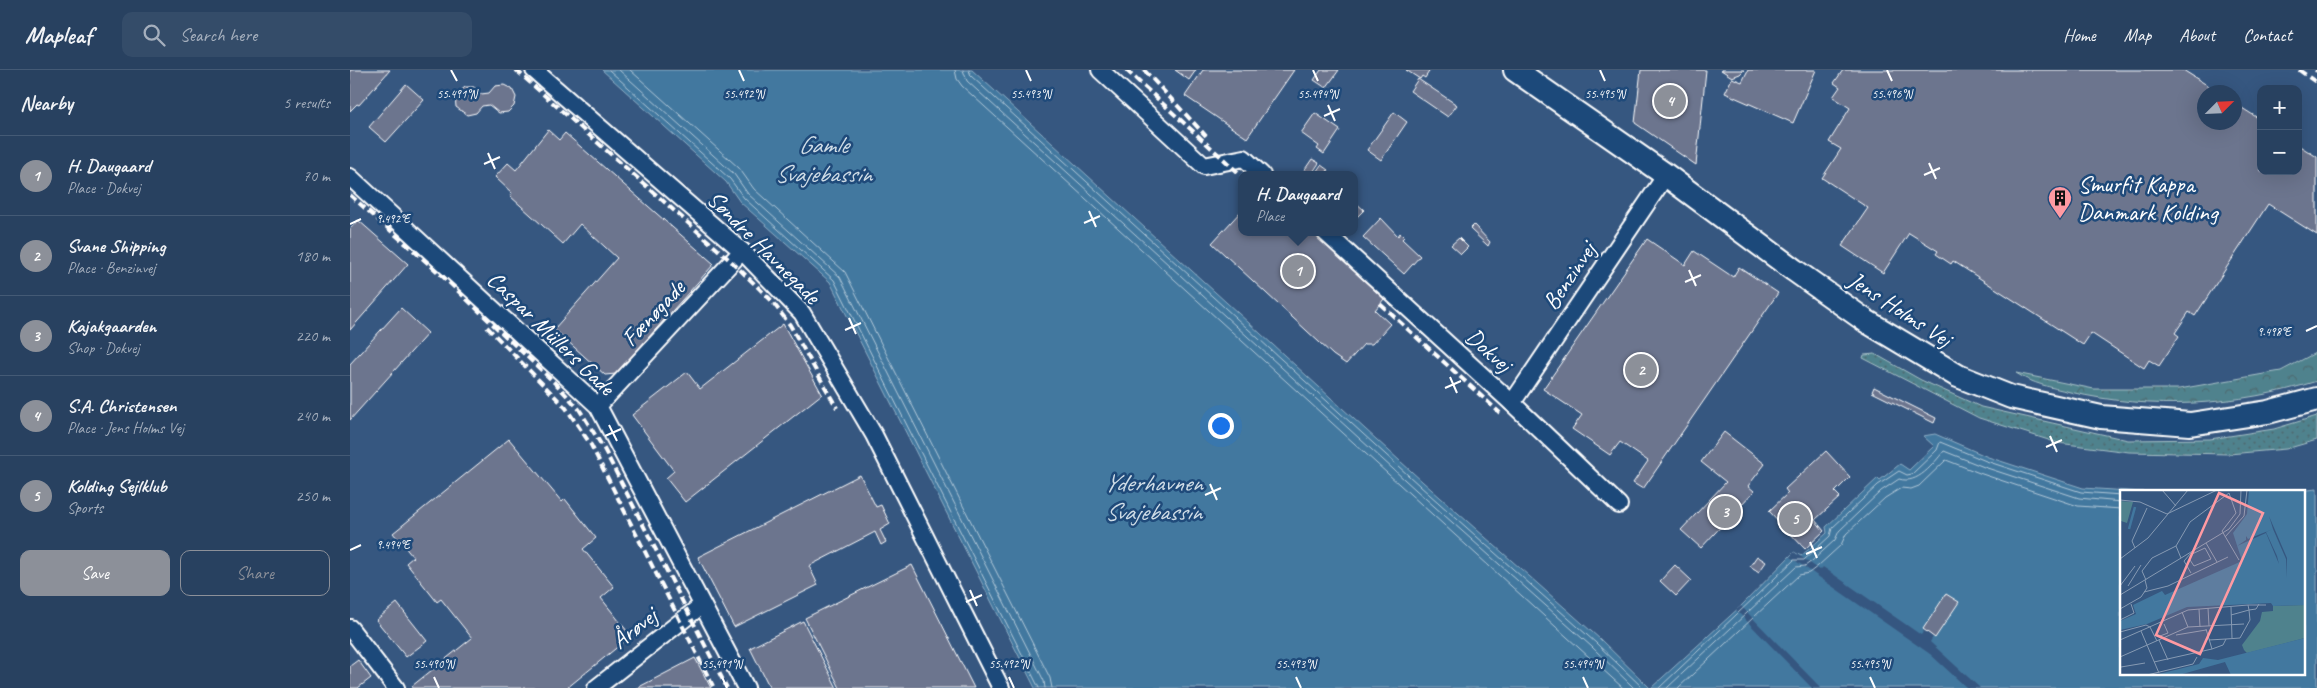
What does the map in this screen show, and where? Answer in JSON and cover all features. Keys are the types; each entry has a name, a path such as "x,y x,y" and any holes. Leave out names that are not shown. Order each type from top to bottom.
{"main road":[{"name":"Jens Holms Vej","path":"1515,70 1666,175 1866,321 1958,376 2011,397 2101,417 2190,424 2268,412 2317,399"}],"street":[{"name":"Søndre Havnegade","path":"534,70 742,251 802,313 874,435 1001,688"},
{"path":"1100,70 1204,166 1244,158 1258,171"},
{"name":"Benzinvej","path":"1512,403 1666,175"},
{"name":"Caspar Müllers Gade","path":"350,177 598,406 746,688"},
{"name":"Dokvej","path":"1329,236 1512,403 1619,505"},
{"name":"Fænøgade","path":"598,406 742,251"},
{"name":"Årøvej","path":"596,688 702,605"},
{"path":"350,628 396,688"}],"green space":[{"path":"2317,352 2317,381 2256,396 2194,403 2132,402 2101,398 2042,385 2016,373 2094,389 2179,389 2281,371"},
{"path":"1875,354 1921,380 1981,407 2128,440 2210,439 2274,429 2317,416 2317,440 2286,449 2229,454 2129,452 2058,443 1979,418 1863,358 1864,355"}],"water":[{"name":"Yderhavnen Svajebassin","path":"602,70 972,70 1423,482 1600,639 1650,688 1035,688 830,282 740,202 726,182"},
{"path":"1935,434 1988,457 2083,488 2120,490 2120,676 2304,676 2304,490 2317,489 2317,688 1651,688 1741,606 1794,552 1801,556 1827,533 1826,527 1878,478 1880,480 1900,464 1909,470 1934,446 1923,436"}],"pier":[{"path":"1794,552 1820,570 1823,567 1921,635 1946,594 1959,602 1935,638 1933,637 1930,642 1980,688 1967,688 1930,654 1790,557"},
{"path":"1741,606 1821,688 1812,688 1736,610"}],"building":[{"path":"350,70 390,70 359,105 357,104 350,111"},
{"path":"1175,70 1196,70 1189,80"},
{"path":"1203,70 1294,70 1247,138 1185,96"},
{"path":"1321,70 1339,70 1326,88 1314,80"},
{"path":"1406,70 1430,70 1425,78 1422,76 1420,79"},
{"path":"1641,70 1706,70 1696,165 1635,123"},
{"path":"1721,70 1744,70 1732,77"},
{"path":"1748,70 1816,70 1793,123 1725,93 1732,78 1742,82"},
{"name":"Smurfit Kappa Danmark Kolding","path":"1843,70 2183,70 2207,85 2197,85 2197,130 2242,130 2242,108 2257,117 2257,175 2302,175 2302,148 2317,157 2317,235 2268,204 2195,316 2189,312 2175,333 2179,336 2159,366 2149,360 2144,368 2091,333 2083,345 1953,261 1951,264 1936,254 1938,251 1909,233 1883,273 1842,246 1868,208 1822,178 1841,149 1829,142 1850,108 1833,97 1840,87 1834,83"},
{"path":"1418,79 1457,105 1448,117 1410,91"},
{"path":"406,84 424,100 386,142 369,127"},
{"path":"504,85 512,89 516,97 514,106 508,112 499,113 489,105 482,106 476,113 467,115 456,107 455,96 465,87 474,87 481,94 489,93 495,86"},
{"path":"1394,112 1407,122 1381,160 1367,150"},
{"path":"1315,113 1340,130 1324,154 1317,149 1319,146 1301,133"},
{"path":"548,130 559,140 565,133 714,264 616,374 605,375 554,329 617,258 580,224 563,244 510,196 512,193 495,177 508,163 516,170"},
{"path":"1312,159 1319,163 1314,171 1304,171"},
{"path":"1321,165 1328,170 1327,171 1317,171"},
{"path":"1358,205 1364,210 1358,216"},
{"path":"1238,214 1238,236 1316,236 1384,299 1375,310 1390,324 1372,344 1364,344 1346,364 1333,355 1212,243"},
{"path":"1381,218 1398,236 1400,233 1404,237 1402,239 1420,256 1404,274 1363,237"},
{"path":"358,220 408,264 350,330 350,229"},
{"path":"1474,225 1490,242 1488,246 1470,229"},
{"path":"1459,238 1468,247 1461,254 1451,245"},
{"path":"1647,239 1685,265 1694,251 1733,277 1739,267 1778,293 1643,489 1633,483 1648,461 1620,442 1610,455 1572,429 1582,415 1543,389"},
{"path":"401,308 428,333 350,420 350,364"},
{"path":"783,324 822,394 685,502 666,478 674,471 632,415 687,372 700,389"},
{"path":"1874,387 1936,418 1934,423 1872,392"},
{"path":"1724,432 1765,464 1748,486 1754,491 1701,548 1681,530 1726,482 1701,462"},
{"path":"509,439 562,502 565,499 596,538 583,549 614,587 601,598 631,636 567,688 413,688 412,686 472,638 441,599 437,602 406,563 413,557 393,533"},
{"path":"1826,451 1850,477 1835,492 1840,497 1815,520 1824,531 1805,549 1769,511 1788,493 1785,489"},
{"path":"860,475 876,507 881,505 890,524 880,530 886,542 881,545 875,532 809,566 818,585 734,627 698,557"},
{"path":"1757,556 1766,562 1759,572 1750,566"},
{"path":"912,565 974,688 840,688 805,618"},
{"path":"1675,565 1691,580 1676,596 1660,581"},
{"path":"1946,594 1959,602 1935,638 1923,629"},
{"path":"397,603 427,641 406,657 376,620"},
{"path":"803,621 837,688 770,688 750,648"},
{"path":"695,658 711,688 637,688"},
{"path":"358,660 371,678 358,688 350,688 350,666"}],"railway":[{"path":"516,70 733,263 771,300 790,325 837,408"},
{"path":"1126,70 1238,172"},
{"path":"1144,70 1206,136"},
{"path":"2299,70 2317,83"},
{"path":"350,195 438,272 558,386 579,409 604,449 727,688"},
{"path":"1380,304 1500,413"},
{"path":"487,327 566,408 591,445 714,688"}],"place":[{"name":"S.A. Christensen","path":"1670,101"},
{"name":"Smurfit Kappa Danmark Kolding","path":"2060,219"},
{"name":"H. Daugaard","path":"1298,271"},
{"name":"Svane Shipping","path":"1641,370"},
{"name":"Kajakgaarden","path":"1725,512"},
{"name":"Kolding Sejlklub","path":"1795,519"}],"water label":[{"name":"Gamle Svajebassin","path":"823,158"}]}
